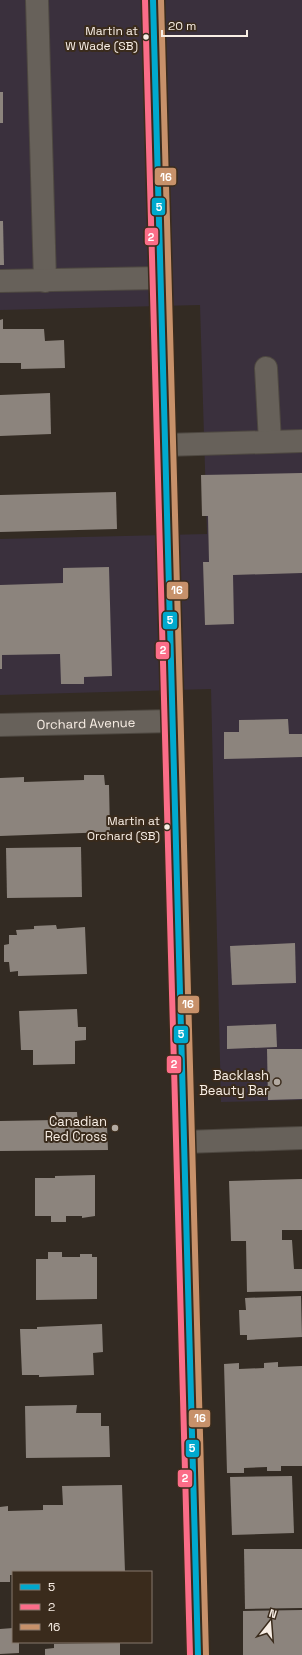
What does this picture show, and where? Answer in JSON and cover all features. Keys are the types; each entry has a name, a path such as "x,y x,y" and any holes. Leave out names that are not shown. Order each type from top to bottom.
{"main road":[{"path":"153,0 198,1655"}],"street":[{"path":"38,0 45,281"},
{"path":"0,281 160,278"},
{"path":"266,368 270,442"},
{"path":"164,445 302,441"},
{"name":"Orchard Avenue","path":"0,725 172,721"},
{"path":"184,1142 302,1138"}],"shaded area":[{"path":"0,0 302,0 302,1100 221,1102 211,689 0,695 0,539 207,534 200,305 0,310"}],"building":[{"path":"0,92 3,92 3,123 0,123"},
{"path":"0,221 3,221 4,265 0,265"},
{"path":"3,319 3,329 44,329 45,341 64,340 65,368 21,369 21,363 0,363 0,320"},
{"path":"50,393 51,434 0,436 0,395"},
{"path":"302,473 302,573 233,575 234,624 205,625 203,562 209,562 208,516 202,516 201,475"},
{"path":"116,492 117,529 0,532 0,495"},
{"path":"109,567 112,676 84,677 84,684 61,684 60,654 2,655 2,669 0,669 0,585 63,583 63,568"},
{"path":"288,719 289,734 302,734 302,757 224,759 224,732 239,732 239,720"},
{"path":"84,775 104,775 105,785 109,785 110,832 0,836 0,778 24,777 24,782 84,780"},
{"path":"81,847 82,897 7,898 6,848"},
{"path":"56,925 57,929 85,927 87,974 18,976 18,971 10,972 9,962 4,962 4,945 9,944 9,935 17,935 16,930 34,929 34,926"},
{"path":"295,943 296,983 232,985 230,946"},
{"path":"77,1009 78,1027 86,1027 86,1040 75,1041 75,1064 33,1065 33,1050 21,1050 19,1011"},
{"path":"276,1024 277,1047 227,1049 227,1026"},
{"path":"267,1049 302,1049 302,1099 268,1100"},
{"path":"56,1112 77,1112 78,1127 107,1126 108,1150 0,1151 0,1121 56,1120"},
{"path":"95,1175 95,1216 82,1218 82,1216 66,1216 66,1222 51,1222 51,1216 35,1216 35,1178"},
{"path":"302,1179 302,1230 282,1230 282,1240 292,1240 294,1269 302,1269 302,1291 247,1292 246,1241 231,1241 229,1181"},
{"path":"48,1252 62,1252 62,1257 80,1257 80,1254 92,1254 92,1257 97,1257 97,1299 36,1300 36,1259 48,1259"},
{"path":"301,1296 302,1337 247,1340 247,1335 240,1335 239,1310 246,1310 245,1298"},
{"path":"102,1324 103,1352 93,1353 94,1375 39,1377 39,1375 22,1375 20,1329"},
{"path":"278,1362 278,1367 302,1366 302,1466 281,1466 281,1471 267,1471 267,1467 244,1468 244,1473 227,1473 224,1364 239,1363 239,1369 264,1368 264,1363"},
{"path":"77,1405 76,1413 101,1413 101,1426 109,1426 110,1457 26,1458 25,1406"},
{"path":"292,1476 294,1533 232,1535 230,1477"},
{"path":"122,1485 125,1571 12,1571 12,1575 10,1575 10,1582 0,1582 0,1507 8,1506 8,1511 43,1510 43,1505 63,1505 62,1486"},
{"path":"244,1549 302,1549 302,1608 245,1609"},
{"path":"302,1610 302,1655 243,1655 243,1611"},
{"path":"12,1628 12,1643 19,1643 19,1653 0,1654 0,1629"},
{"path":"120,1643 120,1655 45,1655 45,1649 54,1648 54,1644"}],"transit line":[{"name":"2","path":"145,0 190,1655"},
{"name":"5","path":"153,0 198,1655"},
{"name":"16","path":"161,0 206,1655"}],"place":[{"name":"Martin at W Wade (SB)","path":"146,37"},
{"name":"Martin at Orchard (SB)","path":"167,827"},
{"name":"Backlash Beauty Bar","path":"277,1082"},
{"name":"Canadian Red Cross","path":"115,1128"}]}
